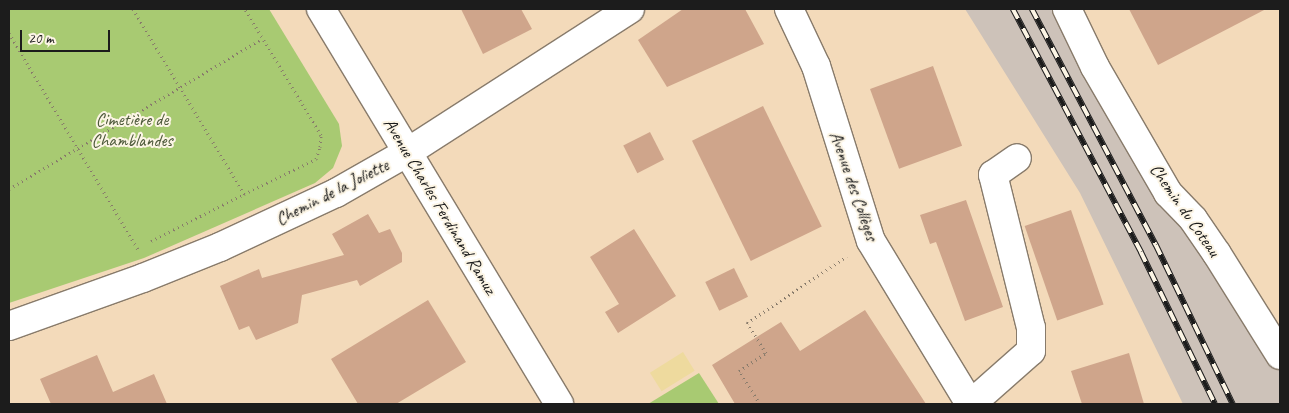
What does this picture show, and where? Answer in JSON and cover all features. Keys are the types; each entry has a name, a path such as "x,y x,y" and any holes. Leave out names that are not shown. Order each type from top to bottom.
{"street":[{"name":"Avenue Charles Ferdinand Ramuz","path":"321,9 559,404"},
{"name":"Chemin de la Joliette","path":"9,326 144,278 220,247 336,193 408,152 630,9"},
{"name":"Avenue des Collèges","path":"789,9 816,66 871,241 970,404"},
{"name":"Chemin du Coteau","path":"1067,9 1095,67 1168,193 1193,219 1280,355"},
{"path":"970,404 1031,351 1031,328 993,174 1017,158"}],"path":[{"path":"134,9 244,194"},
{"path":"147,243 316,159 320,148 321,135 244,9"},
{"path":"9,33 138,248"},
{"path":"9,190 262,39"},
{"path":"760,404 739,371 766,353 747,323 871,241"}],"shaded area":[{"path":"965,9 1067,9 1280,355 1280,404 1183,404 1080,193"}],"green space":[{"name":"Cimetière de Chamblandes","path":"9,9 269,9 339,124 342,146 333,168 315,183 144,258 9,303"},
{"path":"699,373 719,404 648,404"}],"sand":[{"path":"683,352 695,371 662,391 650,373"}],"building":[{"path":"461,9 521,9 532,29 483,54"},
{"path":"683,9 745,9 764,44 667,87 638,40"},
{"path":"1129,9 1266,9 1158,65"},
{"path":"933,66 962,146 899,169 870,89"},
{"path":"763,106 822,226 751,261 692,141"},
{"path":"650,132 664,160 637,173 623,146"},
{"path":"966,200 1003,307 965,321 936,242 930,244 920,215"},
{"path":"1071,210 1104,305 1057,321 1025,226"},
{"path":"368,214 379,233 390,229 402,253 402,262 360,286 357,280 302,295 298,323 256,340 249,326 239,330 220,286 259,269 262,278 344,255 332,234"},
{"path":"634,229 676,296 618,333 605,312 619,304 590,257"},
{"path":"734,268 748,297 719,311 705,282"},
{"path":"428,300 466,362 396,404 358,404 331,359"},
{"path":"865,310 926,404 735,404 712,365 781,322 800,351"},
{"path":"1129,353 1144,404 1082,404 1071,371"},
{"path":"97,355 113,392 154,374 167,404 51,404 40,379"}],"railway":[{"path":"1013,9 1141,252 1215,404"},
{"path":"1032,9 1156,245 1233,404"}]}
